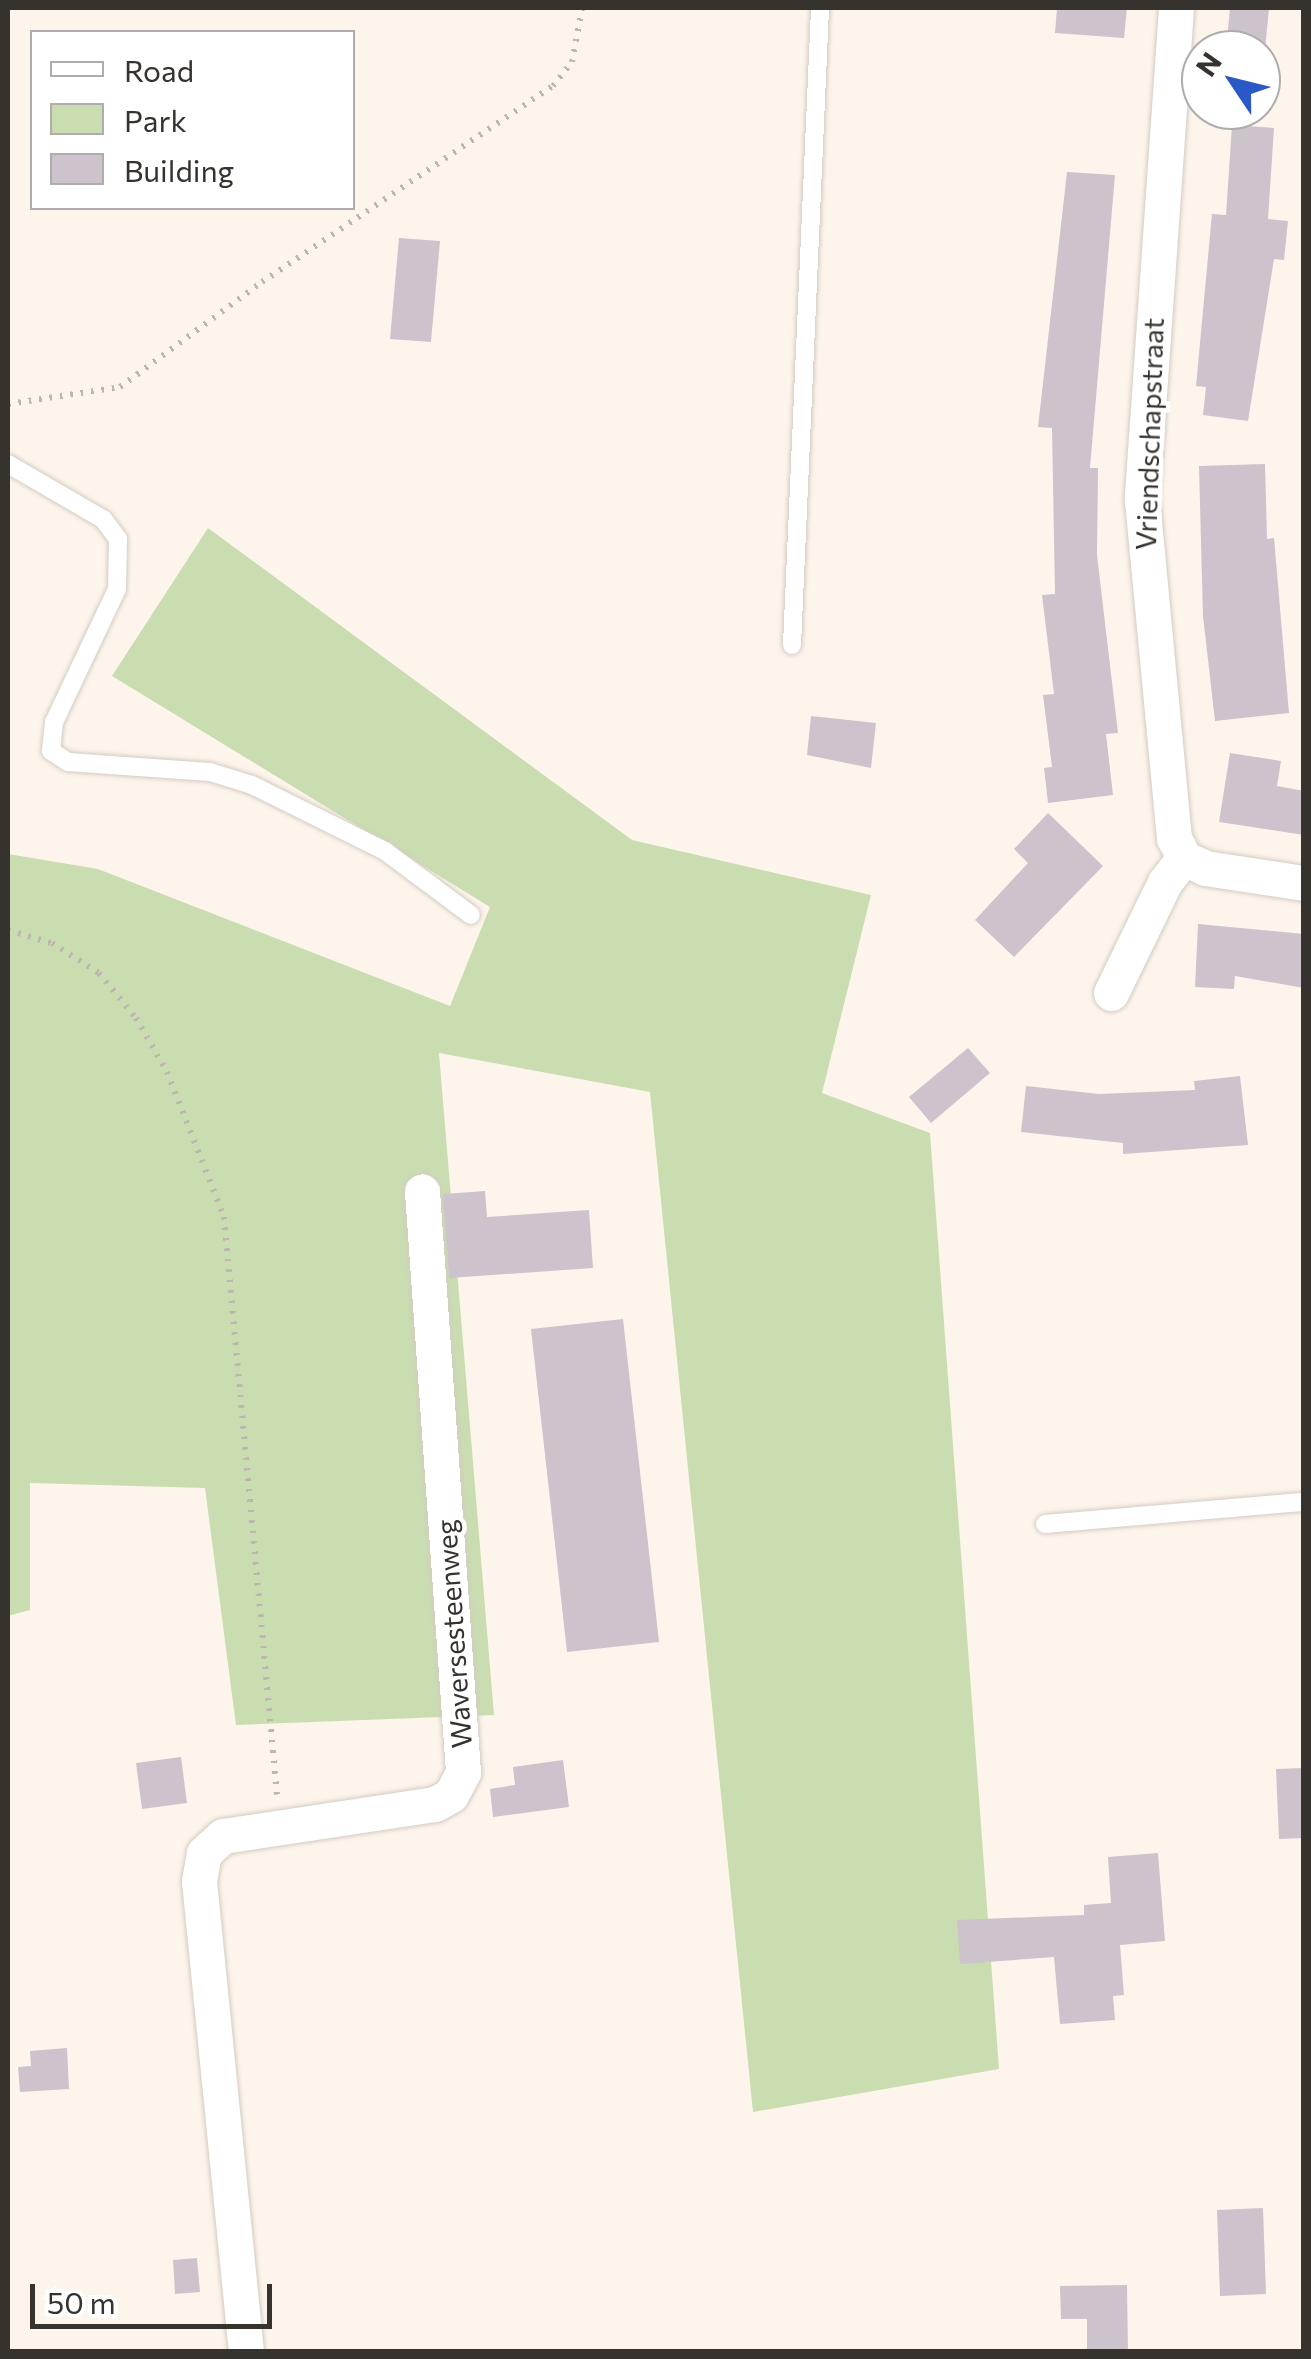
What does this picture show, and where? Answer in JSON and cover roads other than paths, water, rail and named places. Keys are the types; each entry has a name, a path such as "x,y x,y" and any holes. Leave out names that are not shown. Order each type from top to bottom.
{"street":[{"name":"Vriendschapstraat","path":"1176,8 1142,500 1174,838 1184,858"},
{"path":"1111,993 1166,882 1184,858 1206,868 1304,883"},
{"name":"Waversesteenweg","path":"246,2352 199,1881 204,1853 223,1836 434,1804 451,1795 462,1772 422,1191"}],"lane":[{"path":"792,644 820,8"},
{"path":"8,464 103,519 118,538 117,589 54,722 51,751 68,762 210,772 252,785 384,852 472,915"},
{"path":"1044,1524 1304,1502"}]}
